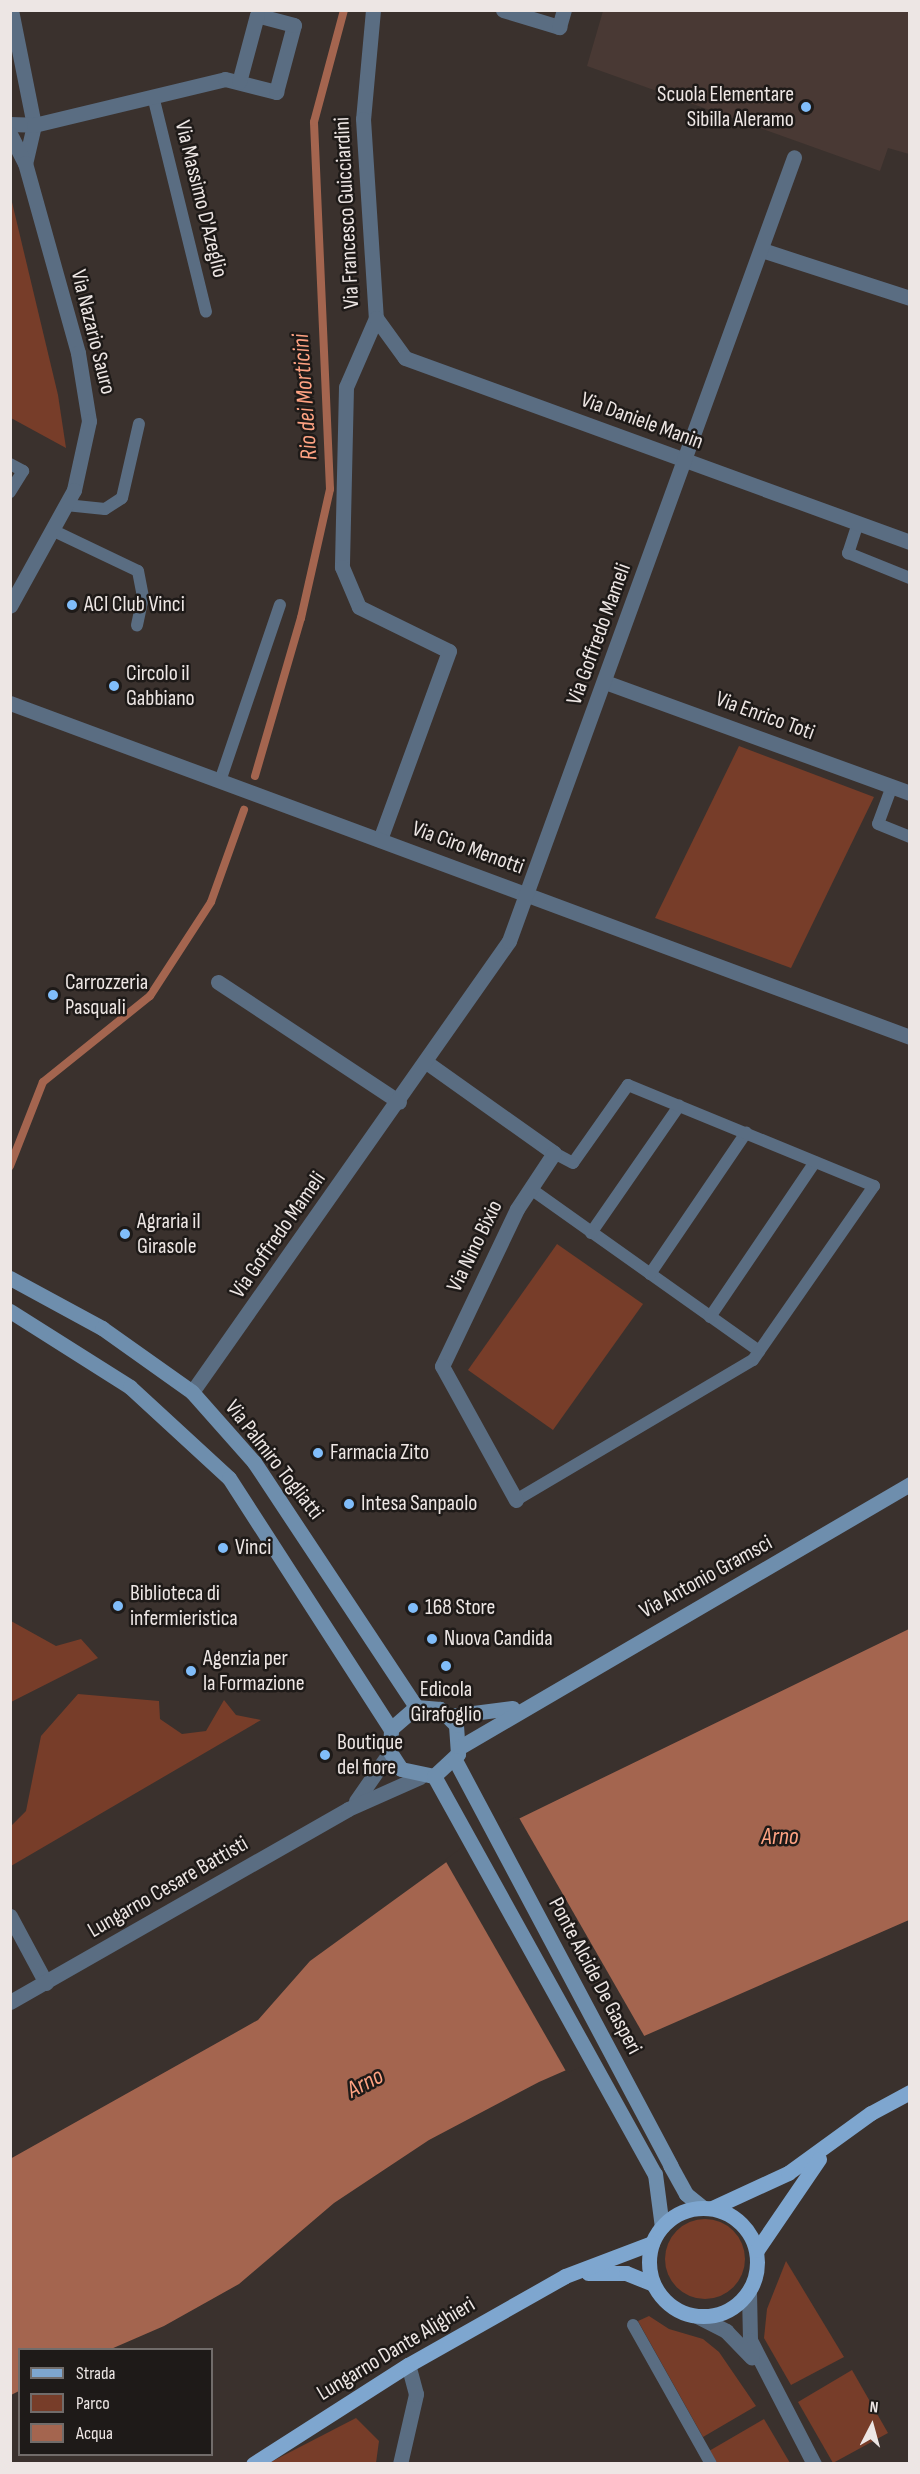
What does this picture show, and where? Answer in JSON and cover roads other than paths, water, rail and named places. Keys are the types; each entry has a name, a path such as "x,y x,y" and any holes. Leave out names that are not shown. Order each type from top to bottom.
{"main road":[{"name":"Via Palmiro Togliatti","path":"10,1278 102,1328 192,1392 254,1461 416,1707"},
{"name":"Via Palmiro Togliatti","path":"10,1311 130,1387 229,1478 391,1729"},
{"name":"Via Antonio Gramsci","path":"458,1754 524,1705 909,1484"},
{"name":"Via Antonio Gramsci","path":"450,1716 524,1705"},
{"path":"416,1707 440,1709 450,1716 458,1754 427,1777 401,1769 390,1752 391,1729 416,1707"},
{"name":"Ponte Alcide De Gasperi","path":"458,1754 468,1787 670,2165 686,2194 708,2208"},
{"name":"Ponte Alcide De Gasperi","path":"427,1777 448,1801 655,2174 662,2227"},
{"path":"839,2137 797,2184 757,2250 749,2292 727,2312 697,2316 663,2300 653,2284 652,2243 662,2227 687,2210 708,2208 778,2178 839,2137 909,2092"},
{"path":"708,2208 741,2222 757,2250"},
{"name":"Lungarno Dante Alighieri","path":"253,2463 408,2365 565,2276 652,2243"},
{"name":"Lungarno Dante Alighieri","path":"565,2276 608,2271 653,2284"}],"street":[{"name":"Via Francesco Guicciardini","path":"373,10 363,119 376,318 346,387 342,567 359,607 449,651 380,840"},
{"path":"503,10 559,27 564,10"},
{"name":"Via Nazario Sauro","path":"11,13 34,125 25,163"},
{"name":"Via Massimo D'Azeglio","path":"10,124 34,125 225,79 276,92 294,25 257,15 239,82"},
{"name":"Via Nazario Sauro","path":"10,134 25,163 88,389 85,448 66,505 10,606"},
{"name":"Via Goffredo Mameli","path":"192,1392 399,1102 509,941 765,251 795,157"},
{"path":"765,251 909,298"},
{"name":"Via Daniele Manin","path":"376,318 405,358 909,542"},
{"name":"Via Enrico Toti","path":"605,682 909,793"},
{"name":"Via Ciro Menotti","path":"10,703 909,1037"},
{"path":"218,982 399,1102"},
{"path":"426,1062 554,1153"},
{"name":"Via Nino Bixio","path":"516,1500 442,1366 517,1209 554,1153"},
{"name":"Lungarno Cesare Battisti","path":"348,1809 390,1752"},
{"name":"Lungarno Cesare Battisti","path":"10,2002 348,1809 427,1777"},
{"path":"10,1916 46,1983"},
{"path":"749,2292 748,2328 763,2372 814,2463"},
{"path":"697,2316 726,2331 763,2372"},
{"path":"400,2463 416,2394 408,2365"}],"lane":[{"name":"Via Massimo D'Azeglio","path":"153,96 206,312"},
{"path":"66,505 105,509 122,498 139,424"},
{"path":"10,464 23,471 10,492"},
{"path":"858,523 848,553 909,578"},
{"path":"52,530 138,571 143,597 137,625"},
{"path":"220,781 280,605"},
{"path":"892,786 878,824 909,837"},
{"path":"516,1500 753,1360 874,1186 628,1085 573,1163 554,1153"},
{"path":"591,1233 679,1106"},
{"path":"650,1274 746,1133"},
{"path":"710,1317 815,1162"},
{"path":"531,1189 759,1351"},
{"path":"633,2325 711,2463"}],"water":[{"name":"Arno","path":"909,1629 909,1920 539,2082 429,2140 334,2203 239,2284 164,2326 113,2348 18,2348 18,2392 11,2395 10,2159 258,2020 310,1961 481,1837"}],"waterway":[{"name":"Rio dei Morticini","path":"255,776 301,618 330,489 314,122 344,10"},
{"name":"Rio dei Morticini","path":"10,1166 43,1082 150,996 211,902 244,810"}],"place":[{"name":"Scuola Elementare Sibilla Aleramo","path":"806,107"},
{"name":"ACI Club Vinci","path":"72,605"},
{"name":"Circolo il Gabbiano","path":"114,686"},
{"name":"Carrozzeria Pasquali","path":"53,995"},
{"name":"Agraria il Girasole","path":"125,1234"},
{"name":"Farmacia Zito","path":"318,1453"},
{"name":"Intesa Sanpaolo","path":"349,1504"},
{"name":"Vinci","path":"223,1548"},
{"name":"Biblioteca di infermieristica","path":"118,1606"},
{"name":"168 Store","path":"413,1608"},
{"name":"Nuova Candida","path":"432,1639"},
{"name":"Edicola Girafoglio","path":"446,1666"},
{"name":"Agenzia per la Formazione","path":"191,1671"},
{"name":"Boutique del fiore","path":"325,1755"}]}
